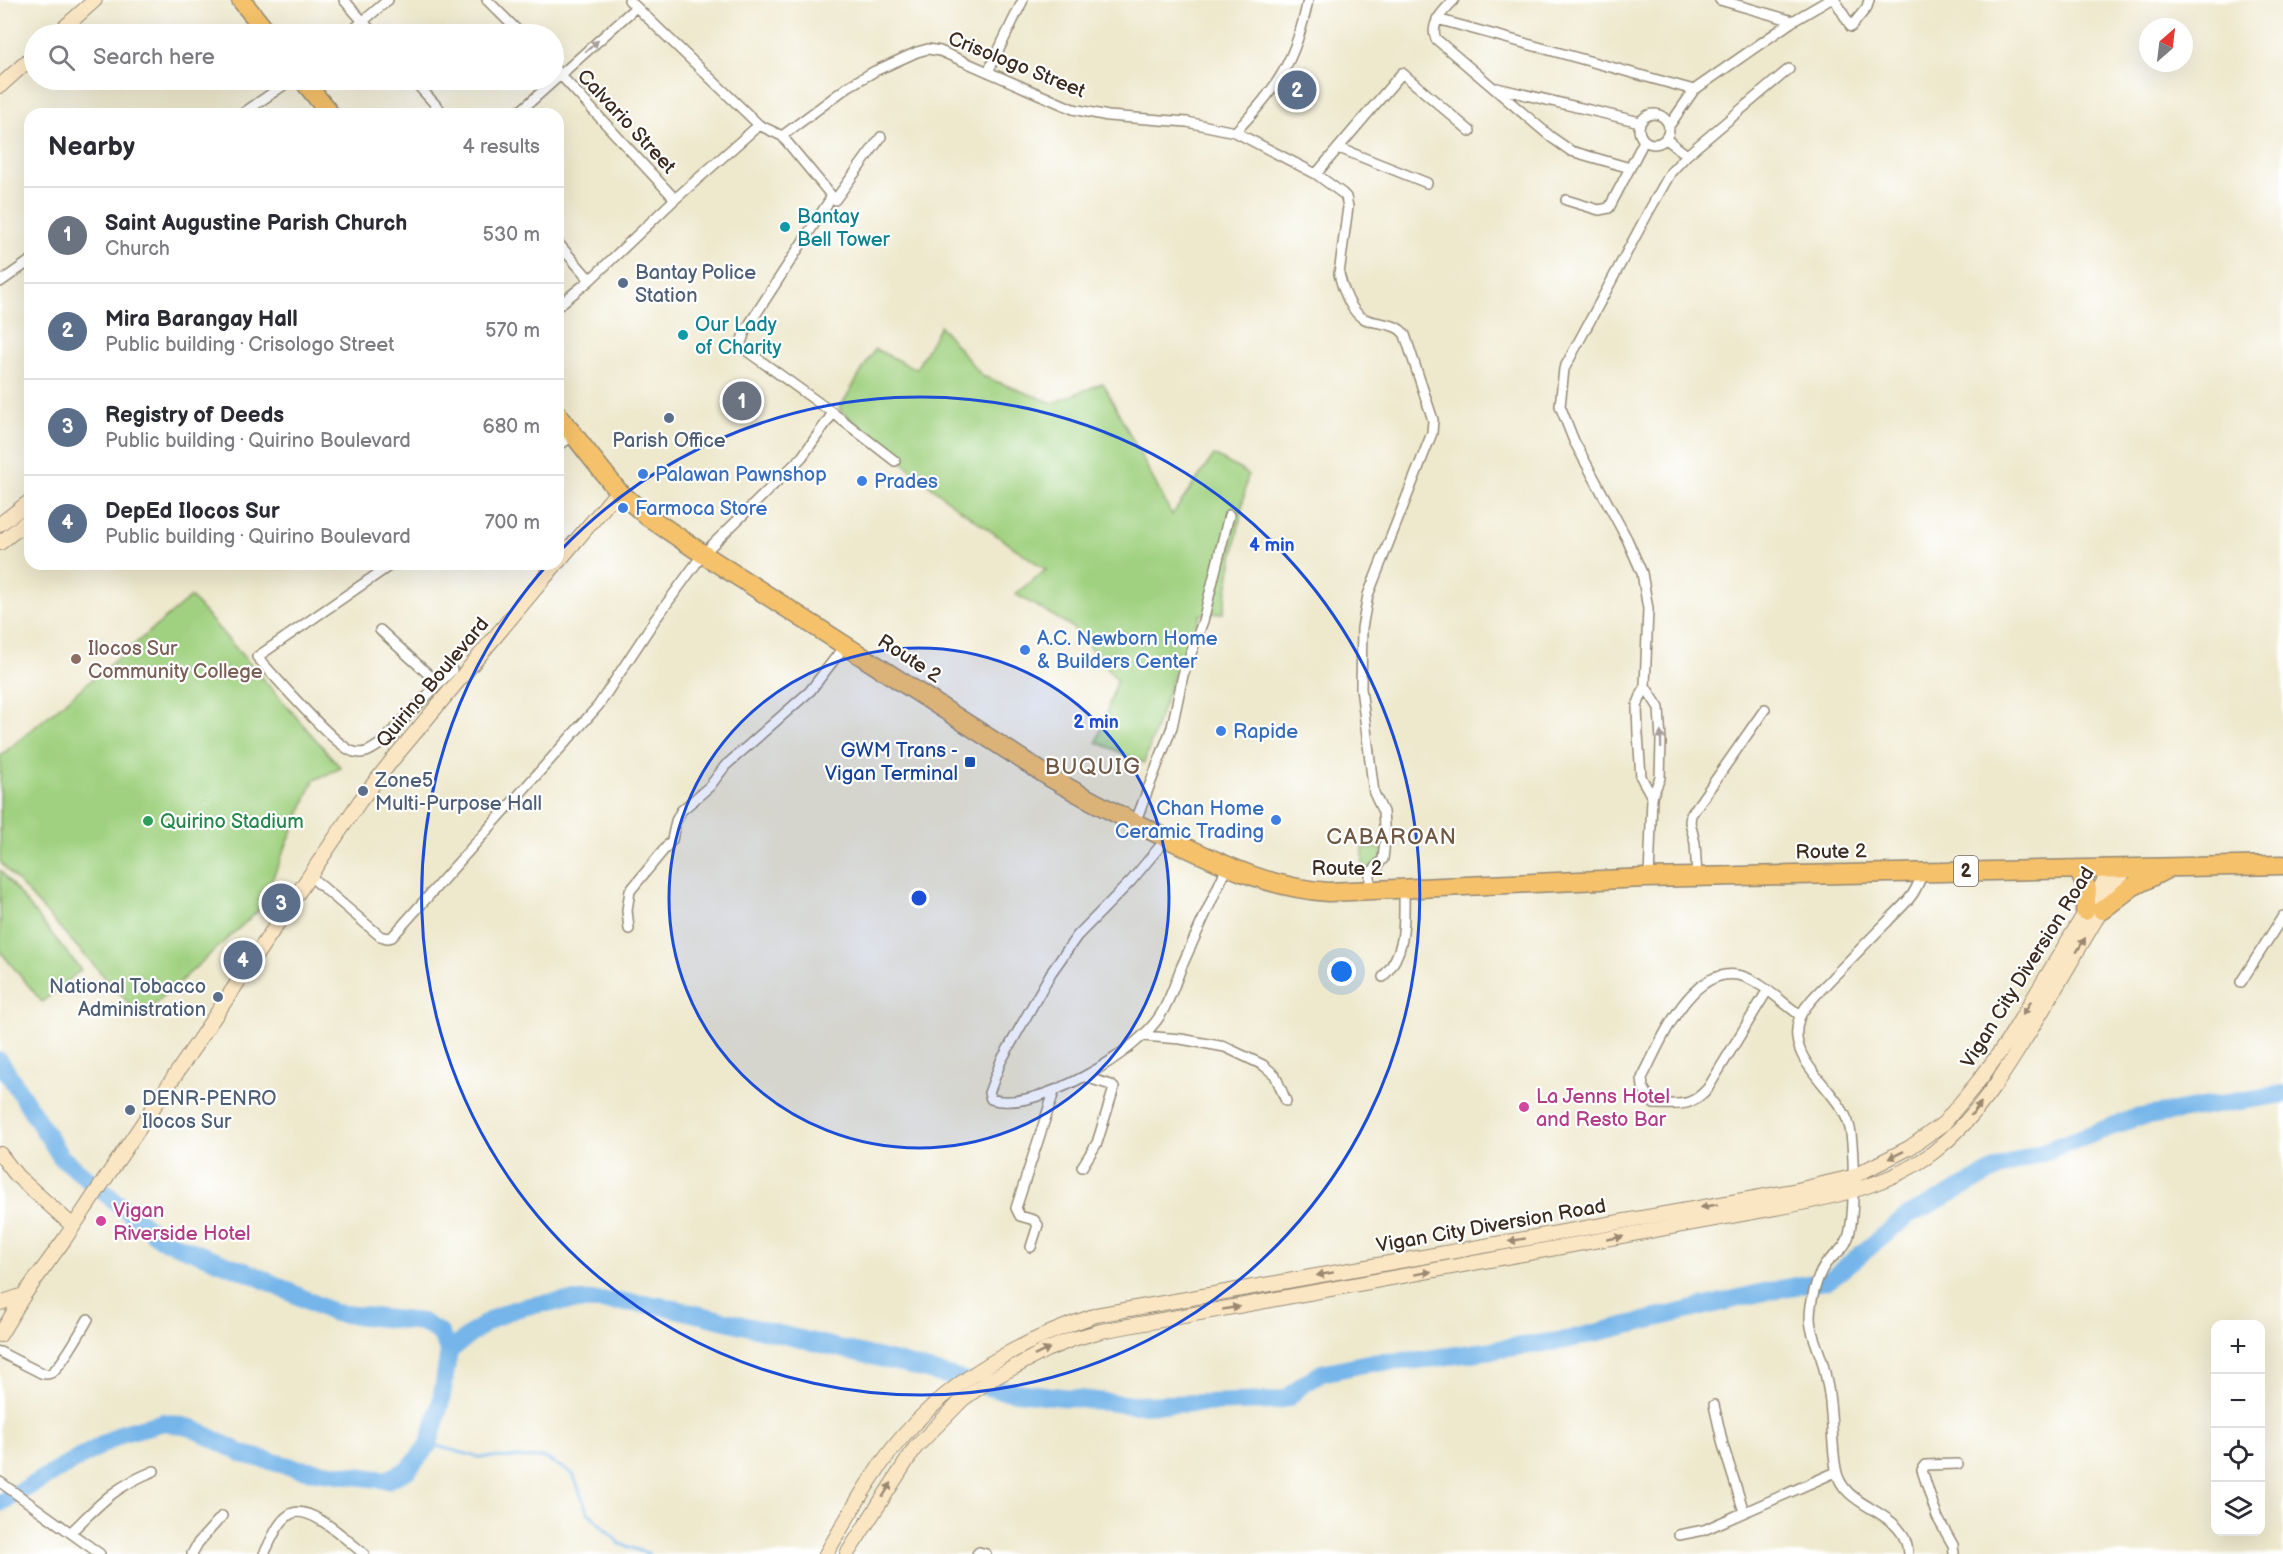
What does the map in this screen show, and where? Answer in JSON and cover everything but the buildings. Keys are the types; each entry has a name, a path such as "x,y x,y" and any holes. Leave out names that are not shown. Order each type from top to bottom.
{"highway":[{"path":"241,0 260,24"},
{"path":"311,90 325,108"},
{"name":"Route 2","path":"564,422 618,491 647,516 704,554 1051,778 1135,823 1227,867 1280,885 1301,890 1328,892 1649,878 2283,865"},
{"path":"2078,869 2094,910 2170,867"}],"main road":[{"path":"68,24 95,0"},
{"path":"0,86 24,64"},
{"name":"Quirino Boulevard","path":"564,555 618,491"},
{"path":"0,524 24,508"},
{"path":"0,543 24,524"},
{"name":"Quirino Boulevard","path":"0,1335 24,1295 74,1226 360,801 551,570"},
{"name":"Vigan City Diversion Road","path":"847,1554 915,1448 963,1399 990,1380 1046,1350 1073,1339 1101,1331 1780,1208 1853,1192 1918,1162 1968,1120 2005,1071 2119,868"},
{"name":"Vigan City Diversion Road","path":"826,1554 903,1435 945,1396 973,1372 1041,1336 1096,1315 1793,1191 1852,1177 1909,1148 1944,1123 2007,1042 2094,910"},
{"path":"0,1154 17,1176 74,1226"},
{"path":"0,1303 24,1295"}],"street":[{"path":"344,0 363,23 388,0"},
{"path":"487,0 511,24"},
{"path":"988,72 1023,0"},
{"path":"1235,132 1281,78 1300,34 1308,0"},
{"path":"1454,0 1437,19 1434,34 1436,39 1551,137 1571,151 1630,168"},
{"path":"1720,0 1793,21"},
{"path":"1666,139 1669,126 1694,90 1793,21 1829,0"},
{"path":"1835,0 1851,27 1867,8 1869,0"},
{"path":"564,66 632,3 759,125 782,136 832,199 838,200 880,137"},
{"path":"1437,19 1694,90"},
{"name":"Crisologo Street","path":"782,136 849,86 927,49 940,51 1074,109 1108,116 1187,122 1235,132 1316,174 1342,193 1347,203 1339,274 1346,292 1359,315 1365,319 1402,330 1433,420 1432,433 1368,595 1362,628 1361,688 1364,719 1374,793 1383,812 1385,840 1383,859 1370,874 1370,891"},
{"path":"1652,797 1641,777 1637,706 1645,686 1648,609 1642,573 1627,539 1574,441 1560,406 1564,369 1671,172 1687,154 1789,69"},
{"path":"1316,174 1402,73 1470,131"},
{"name":"Calvario Street","path":"564,80 675,199"},
{"path":"1494,88 1640,122"},
{"path":"251,108 277,90"},
{"path":"422,90 439,108"},
{"path":"523,108 540,90"},
{"path":"1666,139 1654,144 1644,141 1639,134 1640,122 1645,116 1653,114 1660,115 1669,126"},
{"path":"564,301 759,125"},
{"path":"1666,139 1687,154"},
{"path":"1566,200 1599,210 1609,208 1644,141"},
{"path":"1339,148 1427,183"},
{"path":"832,199 745,331 740,345 895,461"},
{"path":"564,250 590,280"},
{"path":"0,282 24,265"},
{"path":"311,877 380,936 392,937 598,706 654,621 704,554 802,457 833,413"},
{"path":"564,442 574,435"},
{"path":"1135,823 1172,728 1183,675 1203,621 1229,515"},
{"path":"383,570 257,657 331,735 354,752 367,753 380,744 452,670"},
{"path":"380,630 438,683"},
{"path":"629,929 627,910 630,891 672,840 676,821 681,811 710,786 725,766 810,691 846,644"},
{"path":"1645,686 1659,708 1660,719 1660,778 1652,797 1649,878"},
{"path":"1697,877 1691,815 1765,709"},
{"path":"1167,838 1131,881 1077,936 1051,973 1001,1061 989,1093 991,1099 1002,1102 1054,1092 1085,1077 1143,1036 1162,1014 1227,867"},
{"path":"1908,1554 1905,1536 1897,1526 1851,1496 1839,1481 1836,1472 1828,1390 1810,1318 1821,1274 1826,1264 1841,1252 1848,1239 1853,1192 1851,1132 1843,1112 1827,1087 1806,1065 1797,1041 1797,1025 1800,1015 1911,896 1924,871"},
{"path":"1383,977 1397,959 1401,948 1404,930 1404,890"},
{"path":"2241,982 2283,916"},
{"path":"1767,991 1708,1088 1695,1101 1654,1104 1643,1088 1642,1078 1674,1014 1696,990 1714,978 1731,974 1745,976 1767,991 1800,1015"},
{"path":"1143,1036 1181,1039 1225,1047 1263,1065 1275,1076 1286,1101"},
{"path":"1082,1167 1097,1143 1114,1088 1085,1077"},
{"path":"1031,1248 1038,1225 1020,1216 1016,1208 1054,1092"},
{"path":"0,1352 41,1373 49,1374 70,1348 88,1319"},
{"path":"1714,1405 1723,1445 1744,1512"},
{"path":"1954,1554 1953,1545 1937,1517 1922,1470 1926,1465 1958,1464"},
{"path":"71,1532 108,1496 129,1481 154,1472"},
{"path":"1679,1535 1704,1530 1836,1472"},
{"path":"0,1482 100,1554"},
{"path":"264,1554 283,1521 293,1512 302,1512 324,1522 364,1554"},
{"path":"192,1554 198,1543 222,1516"},
{"path":"977,1554 979,1552 986,1554"}],"green space":[{"path":"940,326 982,376 1053,403 1103,383 1172,515 1214,455 1248,474 1223,613 1201,614 1175,672 1144,763 1097,742 1117,680 1071,626 1015,594 1046,570 951,503 839,409 875,349 916,369"},
{"name":"Quirino Stadium","path":"191,597 341,768 314,780 259,910 141,1017 0,862 0,756"},
{"path":"1363,848 1382,848 1382,874 1363,874"},
{"path":"0,870 81,970 42,1002 0,951"}],"waterway":[{"path":"0,1061 61,1157 161,1239 252,1274 334,1313 422,1322 440,1333 449,1351 441,1401 429,1444 408,1470 387,1480 300,1469 243,1454 192,1428 164,1422 123,1433 0,1503"},
{"path":"449,1351 477,1329 512,1310 555,1302 626,1302 667,1307 897,1362 999,1390 1133,1405 1274,1401 1288,1398 1302,1385 1322,1373 1368,1363 1420,1360 1566,1340 1768,1291 1829,1280 1908,1216 1999,1168 2135,1118 2283,1094"},
{"path":"429,1444 478,1457 545,1458 573,1474 587,1511 620,1544 649,1554"}],"place":[{"name":"Mira Barangay Hall","path":"1297,90"},
{"name":"Bantay Bell Tower","path":"785,227"},
{"name":"Bantay Police Station","path":"623,283"},
{"name":"Our Lady of Charity","path":"683,335"},
{"name":"Saint Augustine Parish Church","path":"742,401"},
{"name":"Parish Office","path":"669,418"},
{"name":"Palawan Pawnshop","path":"643,474"},
{"name":"Prades","path":"862,481"},
{"name":"Farmoca Store","path":"623,508"},
{"name":"A.C. Newborn Home & Builders Center","path":"1025,650"},
{"name":"Ilocos Sur Community College","path":"76,659"},
{"name":"Rapide","path":"1221,731"},
{"name":"GWM Trans - Vigan Terminal","path":"970,762"},
{"name":"Zone5 Multi-Purpose Hall","path":"363,791"},
{"name":"Chan Home Ceramic Trading","path":"1276,820"},
{"name":"Quirino Stadium","path":"148,821"},
{"name":"Registry of Deeds","path":"281,903"},
{"name":"DepEd Ilocos Sur","path":"243,960"},
{"name":"National Tobacco Administration","path":"218,997"},
{"name":"La Jenns Hotel and Resto Bar","path":"1524,1107"},
{"name":"DENR-PENRO Ilocos Sur","path":"130,1110"},
{"name":"Vigan Riverside Hotel","path":"101,1221"}],"district":[{"name":"BUQUIG","path":"1093,766"},
{"name":"CABAROAN","path":"1392,836"}]}
